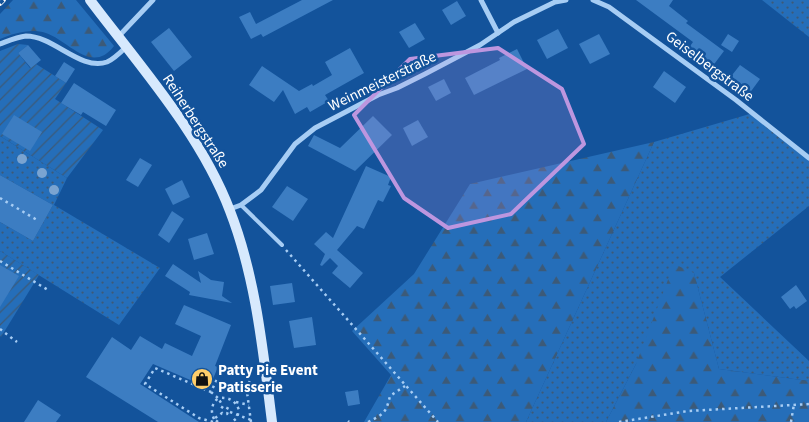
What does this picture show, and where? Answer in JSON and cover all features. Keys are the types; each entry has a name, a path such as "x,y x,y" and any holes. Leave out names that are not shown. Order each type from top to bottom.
{"street":[{"name":"Reiherbergstraße","path":"90,0 151,78 198,146 230,209 250,276 272,422"},
{"path":"118,37 153,0"},
{"path":"481,0 498,33"},
{"name":"Weinmeisterstraße","path":"230,209 241,205 261,190 295,144 315,128 480,45 514,22 555,2 566,0"},
{"name":"Geiselbergstraße","path":"593,0 609,7 721,88 809,158"},
{"path":"0,44 27,36 45,40 80,59 95,64 108,62 126,47"}],"lane":[{"path":"241,205 282,245"}],"path":[{"path":"0,198 37,220"},
{"path":"282,245 438,422"},
{"path":"0,261 48,290"},
{"path":"0,329 17,342"},
{"path":"211,392 224,364"},
{"path":"218,422 199,418 145,384 155,368 211,392 229,411 251,421 247,392 252,369"},
{"path":"368,422 384,414 390,396 405,386"},
{"path":"213,420 211,408 218,398 227,397 236,402 249,405"},
{"path":"232,422 239,410 236,402"},
{"path":"791,422 794,404"},
{"path":"619,422 688,411 809,404"},
{"path":"222,413 221,409 223,406"},
{"path":"213,420 222,413 225,415 229,411"},
{"path":"646,418 647,422"}],"highlighted area":[{"path":"498,48 562,89 584,144 511,214 448,228 404,198 354,115 410,59"}],"green space":[{"path":"13,0 76,0 114,46 106,54 89,57 46,33 23,32 0,39 0,14"},
{"path":"762,0 809,0 809,37"},
{"path":"18,44 28,45 18,53 30,68 36,64 66,83 55,99 103,130 67,178 0,136 0,51"},
{"path":"753,113 809,158 809,206 720,277 809,361 809,381 719,369 694,273 636,364 606,422 526,422 654,142"},
{"path":"0,136 67,178 54,205 160,268 119,325 0,251 0,222 33,241 53,205 0,175"},
{"path":"654,142 526,422 364,422 391,375 352,331 414,274 470,184"},
{"path":"0,251 39,275 1,337 0,336"},
{"path":"674,264 694,273 719,369 809,381 809,422 606,422 636,364"}],"building":[{"path":"302,0 333,0 263,37 261,34 251,39 239,17 250,12 256,24"},
{"path":"636,0 673,0 669,6 688,21 686,23 724,51 712,67 688,49 693,42"},
{"path":"457,1 466,16 451,25 442,10"},
{"path":"415,23 425,39 409,48 399,32"},
{"path":"169,28 192,57 174,71 151,42"},
{"path":"558,29 568,48 547,59 537,40"},
{"path":"599,34 610,54 590,64 579,44"},
{"path":"728,34 739,41 732,52 721,45"},
{"path":"28,45 41,60 31,68 18,53"},
{"path":"350,48 364,73 325,95 329,101 310,112 307,107 295,114 283,90 274,102 249,85 262,66 299,91 312,84 313,86 332,75 325,62"},
{"path":"517,49 527,69 474,95 465,78"},
{"path":"64,62 75,69 66,83 55,76"},
{"path":"740,65 760,79 749,94 729,79"},
{"path":"664,71 686,87 675,103 653,87"},
{"path":"444,79 451,93 436,101 428,87"},
{"path":"74,83 116,110 106,126 83,112 81,115 61,103"},
{"path":"14,115 42,132 30,151 2,134"},
{"path":"373,116 392,135 355,171 308,146 314,135 340,148"},
{"path":"418,120 428,137 412,146 403,128"},
{"path":"140,158 152,165 138,187 126,180"},
{"path":"366,166 391,177 388,185 391,186 383,202 378,200 364,229 357,226 337,250 363,273 350,288 332,273 338,266 330,258 322,266 320,265 325,254 314,244 326,232 333,238"},
{"path":"0,175 53,205 33,241 0,222"},
{"path":"182,180 190,197 173,205 165,189"},
{"path":"287,186 308,199 293,221 272,207"},
{"path":"172,211 184,219 169,243 158,235"},
{"path":"207,233 214,254 194,260 188,239"},
{"path":"173,264 201,283 198,271 211,280 224,282 222,296 232,303 189,295 190,292 165,276"},
{"path":"0,265 19,276 0,307"},
{"path":"292,283 295,302 273,305 270,286"},
{"path":"796,285 807,301 796,309 794,306 790,309 781,297"},
{"path":"184,305 231,325 215,366 218,367 209,388 153,364 140,384 199,422 158,422 86,377 112,337 131,350 140,336 162,349 165,343 192,356 201,336 175,324"},
{"path":"312,317 316,345 294,348 289,321"},
{"path":"358,390 360,404 348,406 345,392"},
{"path":"38,400 61,415 56,422 24,422"}],"railway":[{"path":"0,3 3,0"}],"place":[{"name":"Patty Pie Event Patisserie","path":"202,379"}]}
